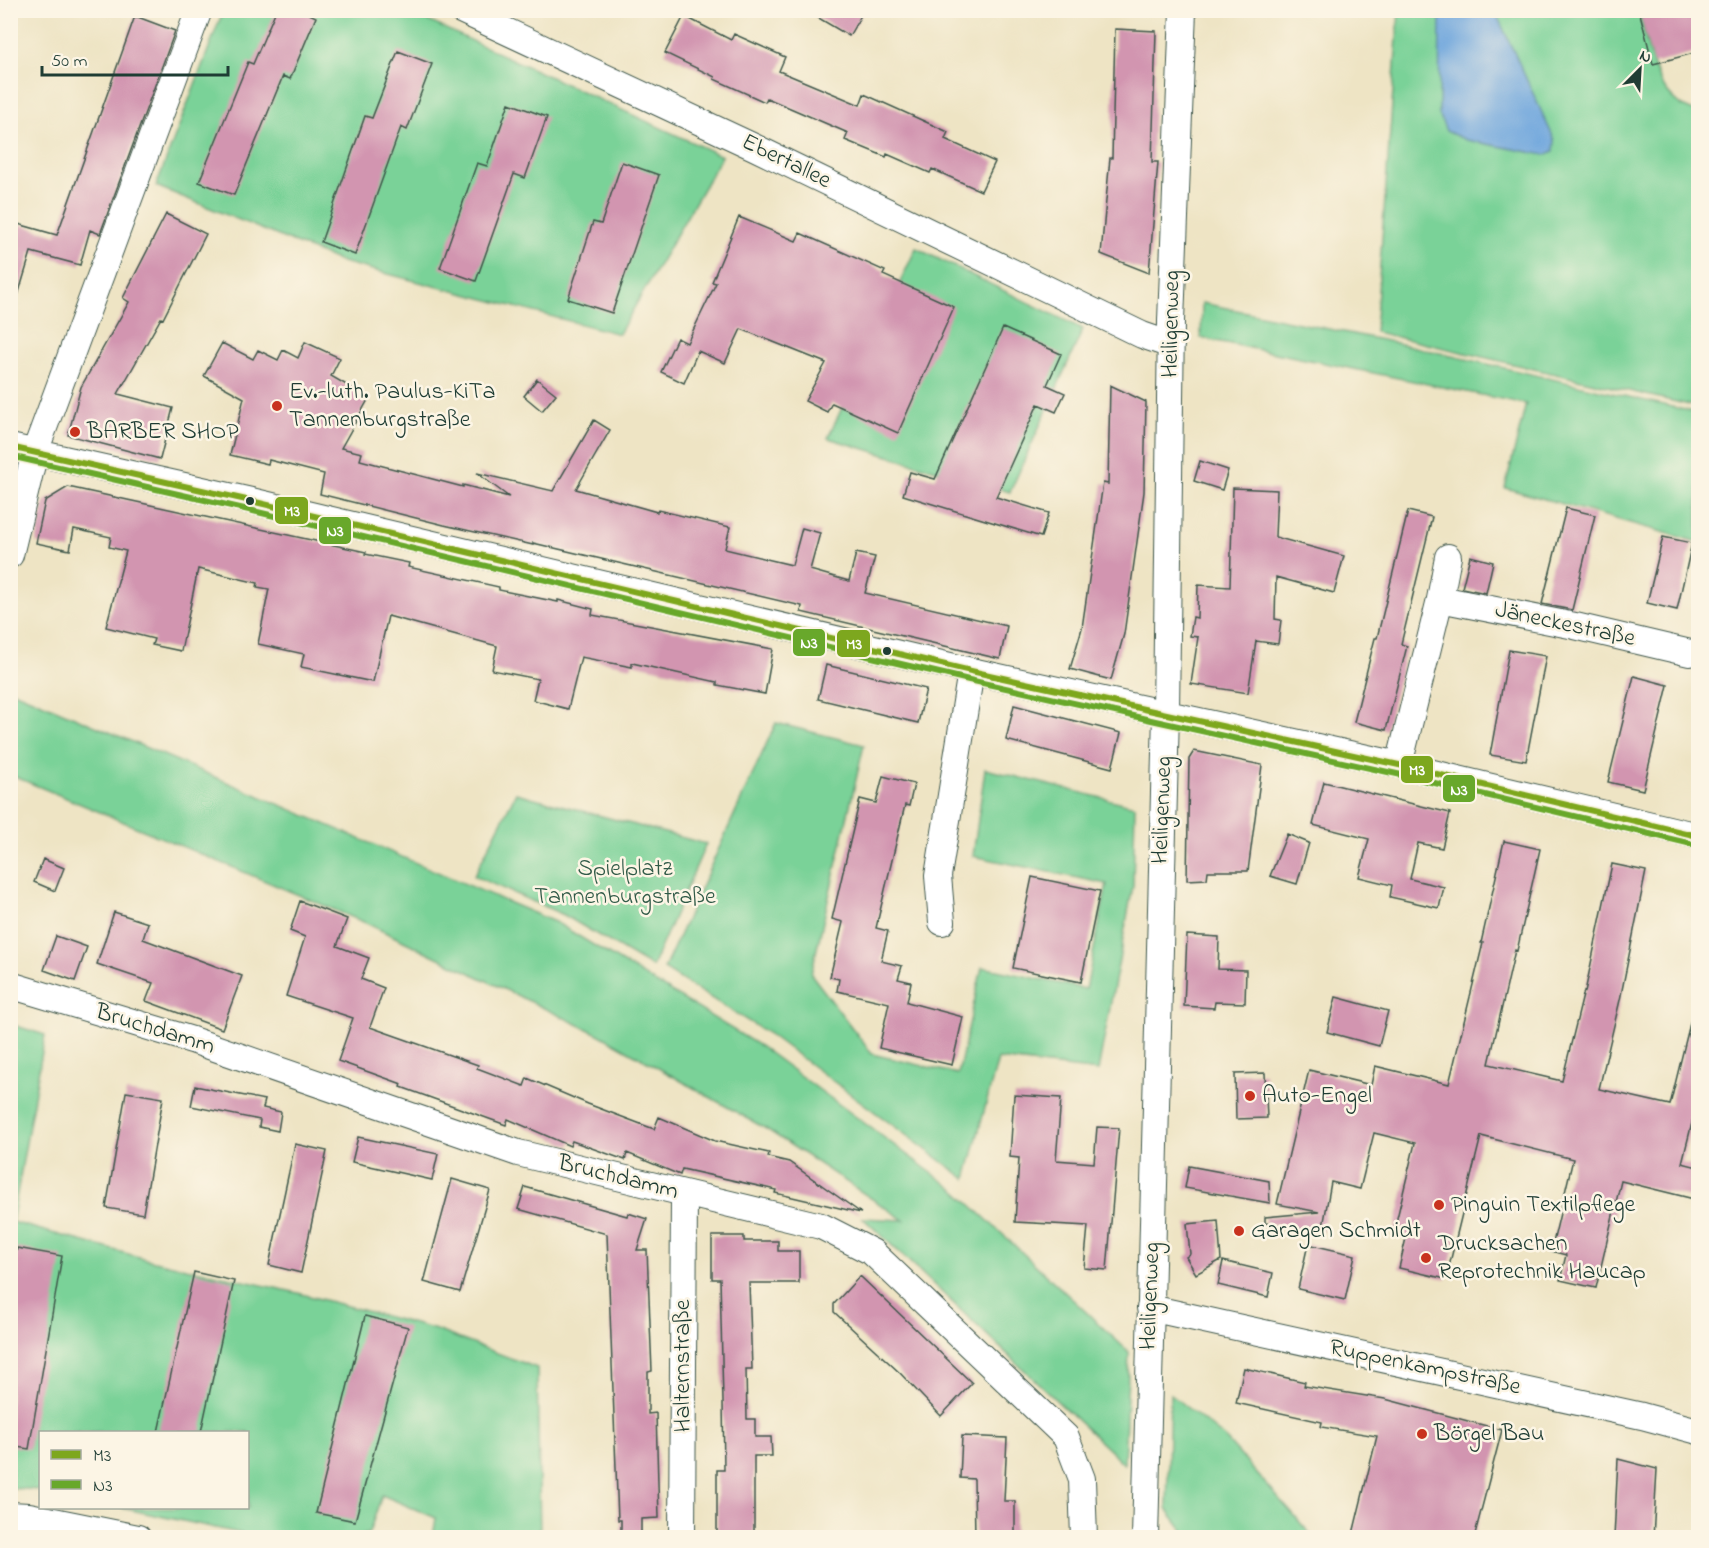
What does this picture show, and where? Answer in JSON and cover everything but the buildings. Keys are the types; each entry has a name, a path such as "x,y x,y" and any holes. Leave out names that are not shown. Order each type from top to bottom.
{"street":[{"path":"10,555 23,450 200,10"},
{"name":"Ebertallee","path":"461,10 754,147 1142,334 1171,345"},
{"name":"Heiligenweg","path":"1145,1538 1166,713 1171,345 1183,10"},
{"path":"23,450 251,501 971,671 1399,765 1698,836"},
{"path":"1399,765 1440,599 1448,557"},
{"name":"Jäneckestraße","path":"1440,599 1595,630 1690,653"},
{"path":"942,922 938,876 971,671"},
{"name":"Bruchdamm","path":"10,985 203,1044 518,1153 821,1226 872,1252 1066,1437 1082,1479 1084,1538"},
{"name":"Halternstraße","path":"682,1538 684,1194"},
{"name":"Ruppenkampstraße","path":"1150,1308 1642,1416 1698,1431"},
{"path":"10,1515 29,1516 138,1538"}],"green space":[{"path":"223,11 407,11 722,156 619,334 342,262 156,186"},
{"path":"1399,11 1639,11 1650,56 1663,85 1683,106 1698,112 1698,407 1375,332"},
{"path":"916,248 1083,329 1010,492 828,438"},
{"path":"1202,303 1397,343 1698,413 1698,542 1505,488 1526,404 1201,338"},
{"path":"11,690 557,923 760,1046 955,1190 1129,1352 1124,1464 863,1218 904,1220 768,1130 600,1035 366,923 11,775"},
{"path":"776,723 864,745 811,974 872,1054 958,1074 982,967 1086,989 1107,884 973,856 985,769 1135,806 1133,886 1098,1071 998,1059 966,1179 769,1034 664,969"},
{"name":"Spielplatz Tannenburgstraße","path":"516,793 706,844 652,967 564,915 474,876"},
{"path":"10,1024 45,1035 12,1222 150,1260 298,1293 433,1329 537,1368 540,1537 433,1537 436,1518 382,1495 369,1533 358,1538 258,1537 127,1509 249,1509 249,1431 39,1431 39,1490 11,1488"},
{"path":"1170,1394 1225,1438 1313,1537 1189,1537 1167,1509"}],"water":[{"path":"1440,11 1495,11 1555,141 1554,151 1545,155 1466,140 1446,131 1439,114"}],"transit line":[{"name":"M3","path":"10,447 251,501 971,671 1399,765 1698,836"},
{"name":"N3","path":"10,456 969,680 1397,774 1696,845"}],"place":[{"name":"Ev.-luth. Paulus-KiTa Tannenburgstraße","path":"277,406"},
{"name":"BARBER SHOP","path":"75,432"},
{"name":"Auto-Engel","path":"1250,1096"},
{"name":"Pinguin Textilpflege","path":"1439,1205"},
{"name":"Garagen Schmidt","path":"1239,1231"},
{"name":"Drucksachen Reprotechnik Haucap","path":"1426,1258"},
{"name":"Börgel Bau","path":"1422,1434"}]}
